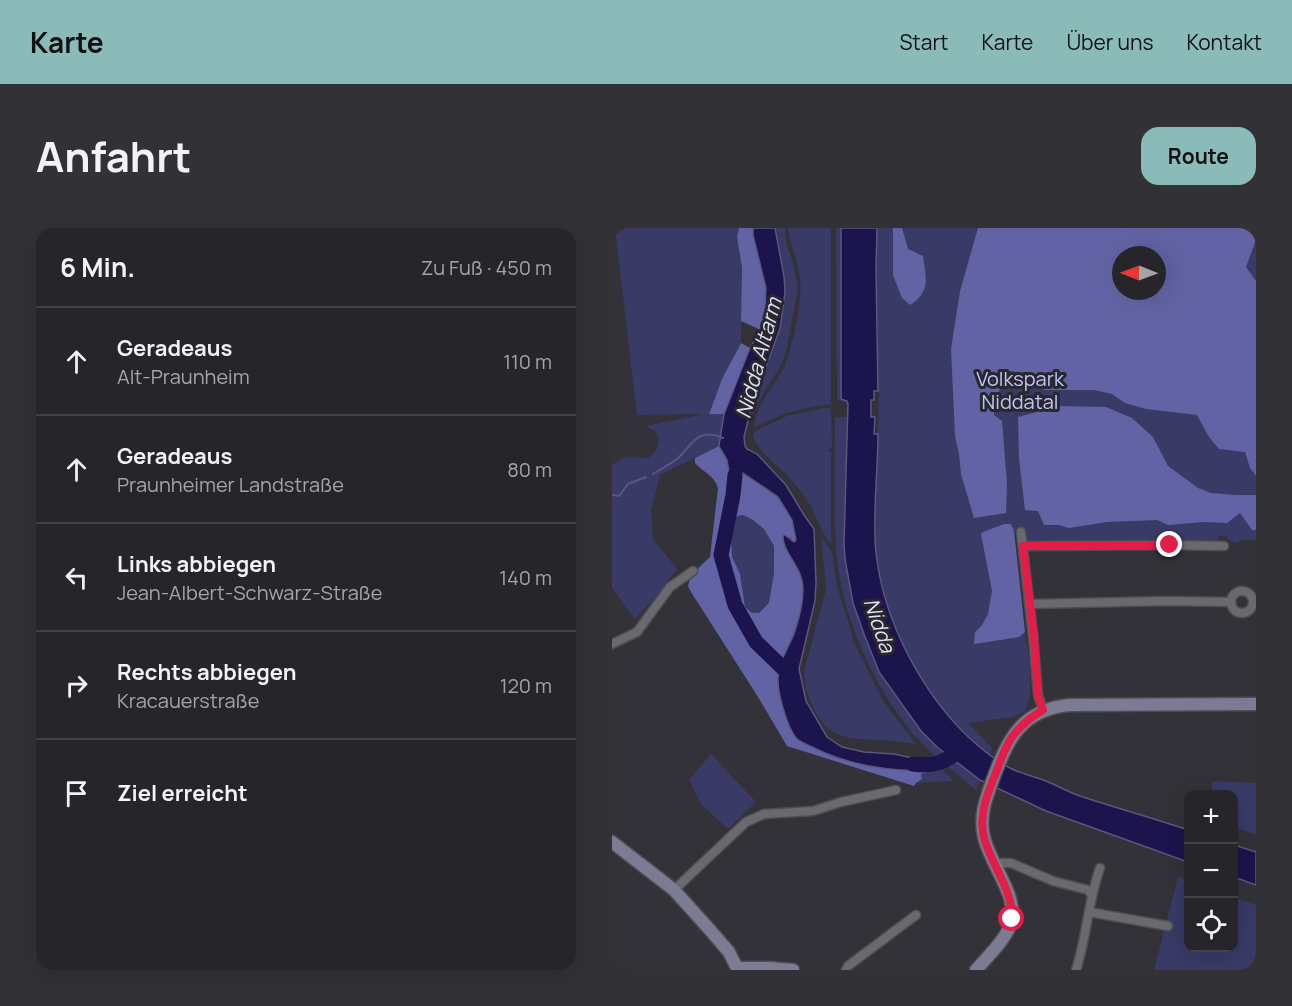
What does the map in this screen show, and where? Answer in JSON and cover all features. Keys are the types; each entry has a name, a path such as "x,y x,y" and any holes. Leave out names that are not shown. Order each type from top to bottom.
{"main road":[{"path":"976,970 1000,943 1012,919 1009,896 984,840 982,822 988,793 1004,751 1012,737 1024,724 1043,710 1069,705 1256,704"},
{"path":"612,842 674,890 729,952 737,969 793,970"}],"street":[{"path":"1021,532 1038,695 1043,710"},
{"path":"1023,546 1224,546"},
{"path":"612,644 637,632 670,587 693,571"},
{"path":"1030,604 1231,602"},
{"path":"674,890 746,822 764,814 813,810 896,790"},
{"path":"994,863 1011,863 1053,881 1088,890 1091,894"},
{"path":"1076,970 1083,950 1091,894 1100,868"},
{"path":"1089,912 1168,926"},
{"path":"846,970 848,966 916,915"}],"green space":[{"path":"615,228 739,228 737,237 742,269 741,343 722,379 709,413 724,414 719,446 660,475 651,511 653,539 677,569 635,619 612,588 612,465 626,457 649,458 657,449 659,439 655,431 646,426 704,414 637,415"},
{"path":"775,228 785,228 786,242 798,289 782,364 746,427 775,344 783,310 784,277"},
{"path":"788,228 831,228 831,404 784,414 754,427 762,402 785,365 797,322 801,287 798,265"},
{"path":"836,228 841,228 841,399 845,402 837,400"},
{"name":"Volkspark Niddatal","path":"877,228 1256,228 1256,540 1243,540 1236,543 1228,540 1226,536 1220,536 1215,542 1030,543 1026,540 1024,530 1014,531 1025,636 1030,662 1030,697 1025,711 1013,717 968,723 992,748 990,755 943,709 922,681 899,637 889,611 880,579 876,552 875,496 879,400"},
{"path":"823,408 831,410 832,446 829,452 831,452 831,544 805,497 759,447 753,435 756,431 787,416"},
{"path":"835,417 847,417 844,543 853,603 880,672 921,731 948,755 936,757 899,716 863,652 846,606 837,560"},
{"path":"743,515 764,529 774,546 774,573 769,603 759,614 752,613 745,607 732,557 731,537 734,517"},
{"path":"821,537 832,551 837,586 852,639 883,701 916,744 843,736 826,726 813,707 804,671 826,586"},
{"path":"711,754 756,802 728,829 701,804 689,780"},
{"path":"954,759 980,780 976,790 943,763"},
{"path":"934,762 953,781 916,783 922,779 921,774 933,770"},
{"path":"1213,781 1256,783 1256,835 1238,828 1238,790 1212,790"},
{"path":"1178,877 1184,879 1184,952 1238,952 1238,898 1256,905 1256,970 1154,970"}],"shaded area":[{"path":"739,228 753,228 766,288 765,312 761,330 741,321 742,268 737,237"},
{"path":"893,228 902,228 908,249 923,256 926,284 921,295 910,305 902,298 893,275"},
{"path":"978,228 1256,228 1256,240 1246,267 1256,281 1256,476 1250,468 1245,452 1219,449 1209,437 1197,415 1146,409 1125,403 1112,394 1094,390 1044,390 1041,376 1003,370 1000,389 994,403 994,415 1002,421 1007,484 1006,513 974,518 961,474 955,436 951,349 960,291"},
{"path":"741,343 750,348 724,414 709,414 722,379"},
{"path":"1059,406 1106,407 1132,418 1153,437 1168,466 1198,488 1211,493 1256,495 1256,530 1252,530 1240,513 1227,523 1168,525 1157,520 1107,522 1069,528 1044,525 1038,511 1025,510 1019,458 1018,417"},
{"path":"719,446 727,460 733,494 742,473 778,497 792,520 796,540 794,542 790,537 784,546 799,569 803,586 802,608 778,676 789,727 798,740 834,757 883,768 912,771 933,770 921,774 922,779 914,786 787,746 688,586 691,575 710,557 718,488 711,477 695,463 695,458","holes":["743,515 764,529 774,546 774,573 769,603 759,613 752,613 745,607 740,574 732,557 731,537 734,517"]},
{"path":"1004,524 1011,524 1014,531 1025,632 1019,637 974,644 975,632 988,614 992,591 981,534"}],"water":[{"path":"753,228 775,228 785,292 780,328 750,412 744,437 745,446 757,454 786,485 814,529 815,601 799,669 806,701 827,737 842,747 917,759 933,764 932,770 901,770 870,766 840,758 803,743 793,733 786,718 779,691 779,671 798,623 803,590 800,575 784,542 783,535 794,542 796,540 792,520 778,497 743,473 733,495 727,460 719,446 724,414 750,348 761,330 765,312 766,288"},
{"name":"Nidda","path":"841,228 877,228 878,391 874,391 874,400 871,400 871,417 875,417 874,434 878,434 876,553 881,583 903,645 919,675 938,702 959,728 983,749 1008,767 1071,793 1184,829 1184,861 1046,811 980,780 937,747 921,731 879,672 853,603 844,543 848,404 847,401 841,399"},
{"path":"1238,846 1256,852 1256,885 1238,878"}],"waterway":[{"path":"653,474 675,460 701,436 714,435 723,438"},
{"name":"Nidda Altarm","path":"735,475 721,555 735,605 756,642 790,675 792,682"},
{"path":"612,495 619,496 628,484 646,477"},
{"name":"Nidda Altarm","path":"913,764 927,765 939,762 961,749"}],"route":[{"path":"1012,919 1009,896 984,840 982,822 985,801 1007,745 1024,724 1043,710 1038,695 1034,636 1023,546 1170,545"}]}
